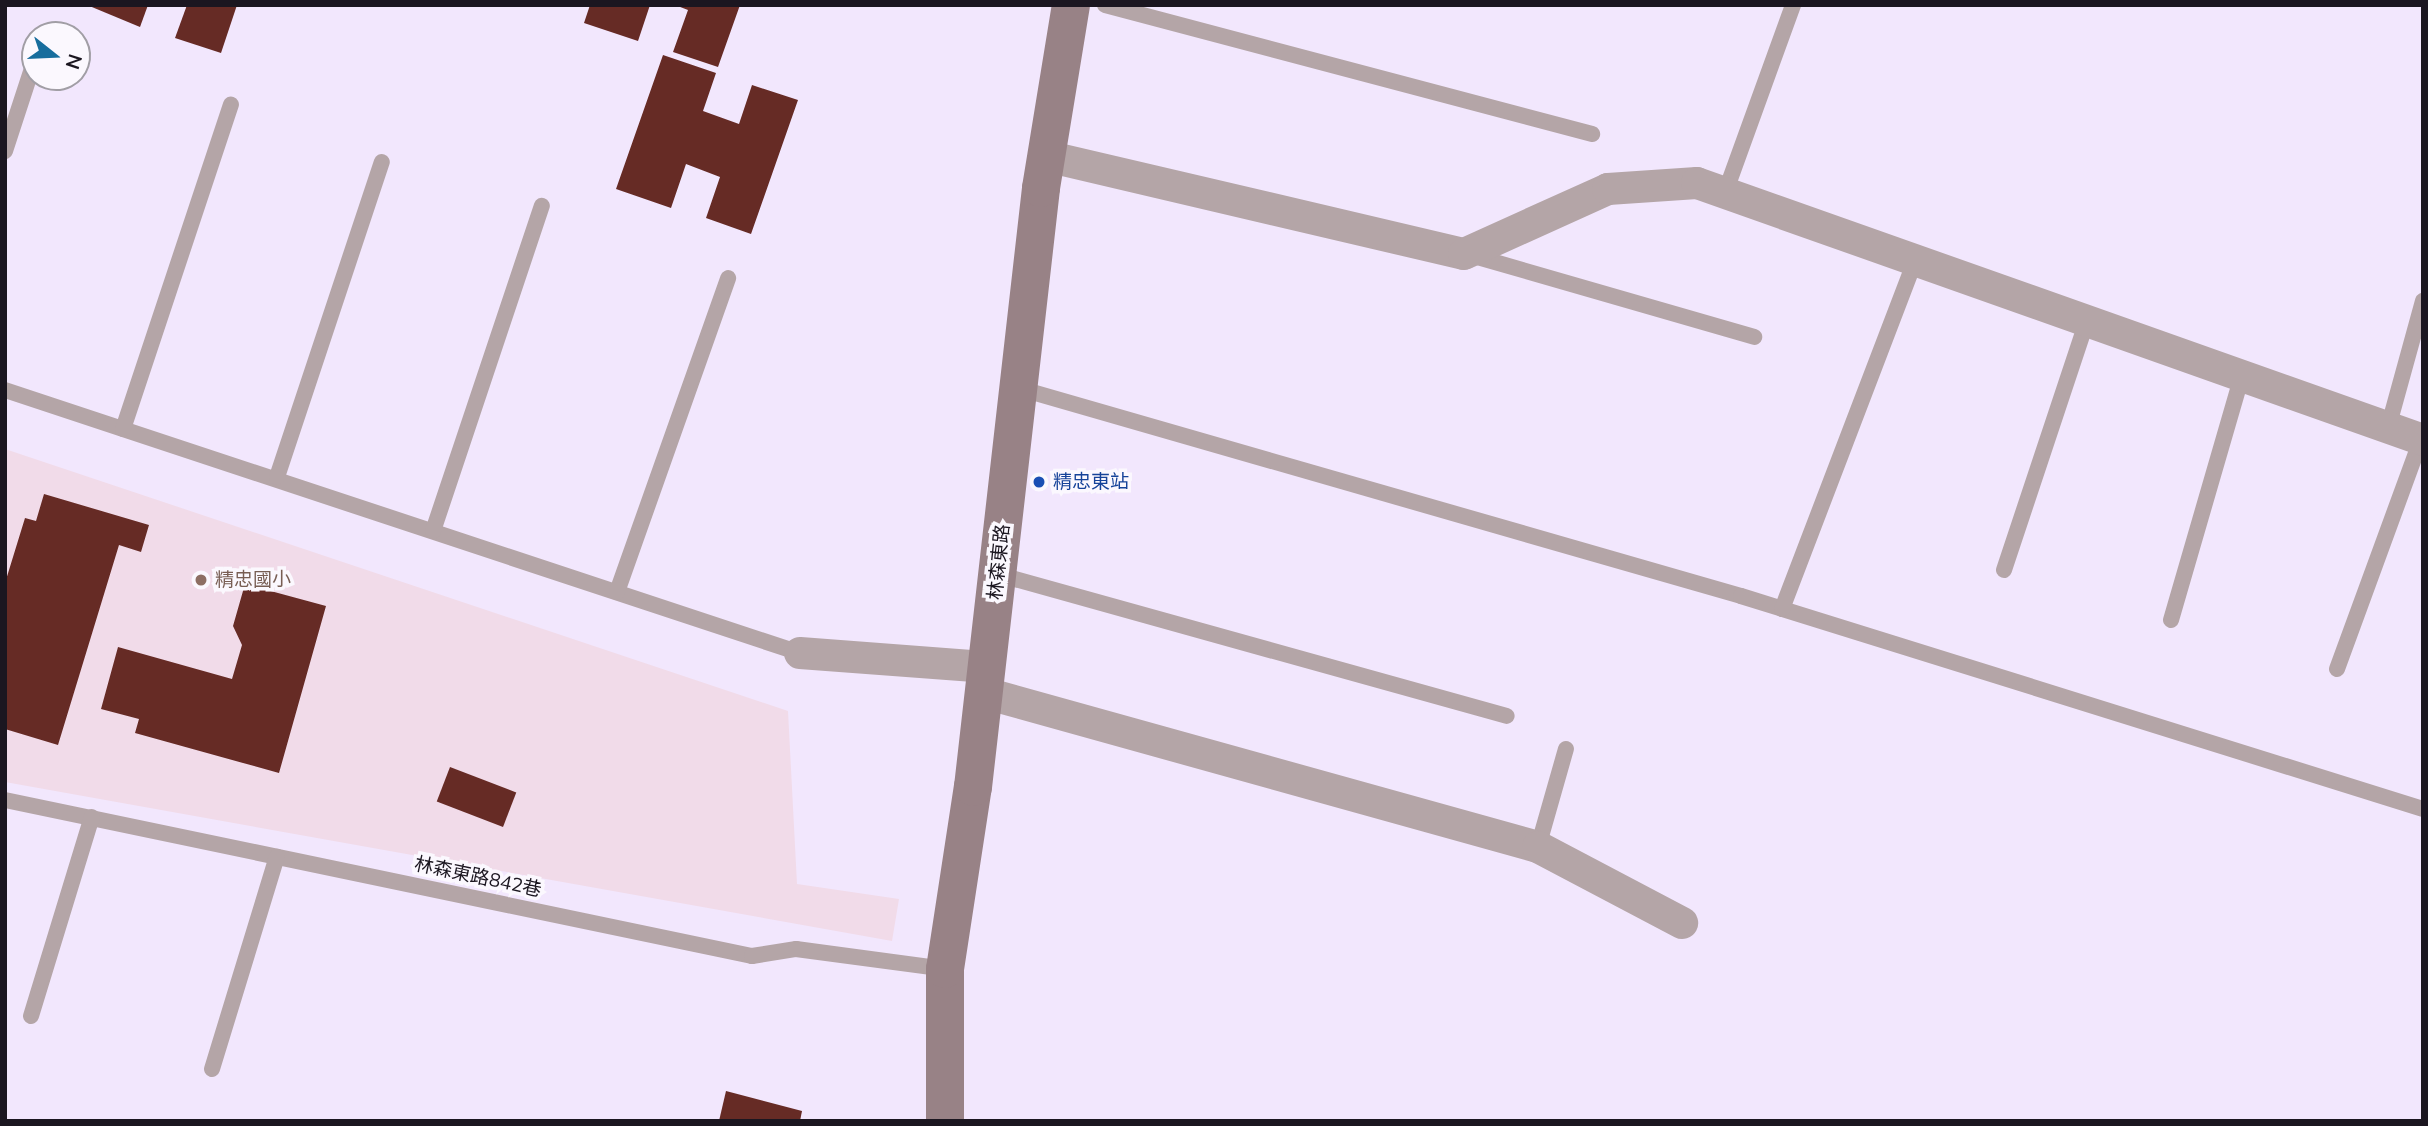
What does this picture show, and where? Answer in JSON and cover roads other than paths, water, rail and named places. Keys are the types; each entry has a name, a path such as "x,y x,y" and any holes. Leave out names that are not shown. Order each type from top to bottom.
{"main road":[{"name":"林森東路","path":"945,1121 945,969 986,680 1046,156 1071,5"}],"street":[{"path":"1046,156 1464,254 1608,189 1697,183 2422,440"},
{"path":"800,653 986,680 1538,847 1682,923"}],"lane":[{"path":"1105,5 1592,135"},
{"path":"1725,193 1793,5"},
{"path":"5,151 25,91"},
{"path":"123,429 231,105"},
{"path":"276,477 382,162"},
{"path":"433,531 542,206"},
{"path":"1464,254 1754,337"},
{"path":"1782,609 1915,260"},
{"path":"617,592 728,278"},
{"path":"2388,428 2423,302"},
{"path":"2004,570 2087,321"},
{"path":"2171,620 2242,376"},
{"path":"1018,388 1782,609 2423,809"},
{"path":"5,390 276,477 800,653"},
{"path":"2337,669 2422,440"},
{"path":"997,574 1507,716"},
{"path":"1538,847 1566,749"},
{"name":"林森東路842巷","path":"5,800 752,956 796,949 945,969"},
{"path":"31,1016 92,817"},
{"path":"212,1069 277,857"}],"place":[{"name":"精忠東站","path":"1039,482"},
{"name":"精忠國小","path":"201,580"}]}
